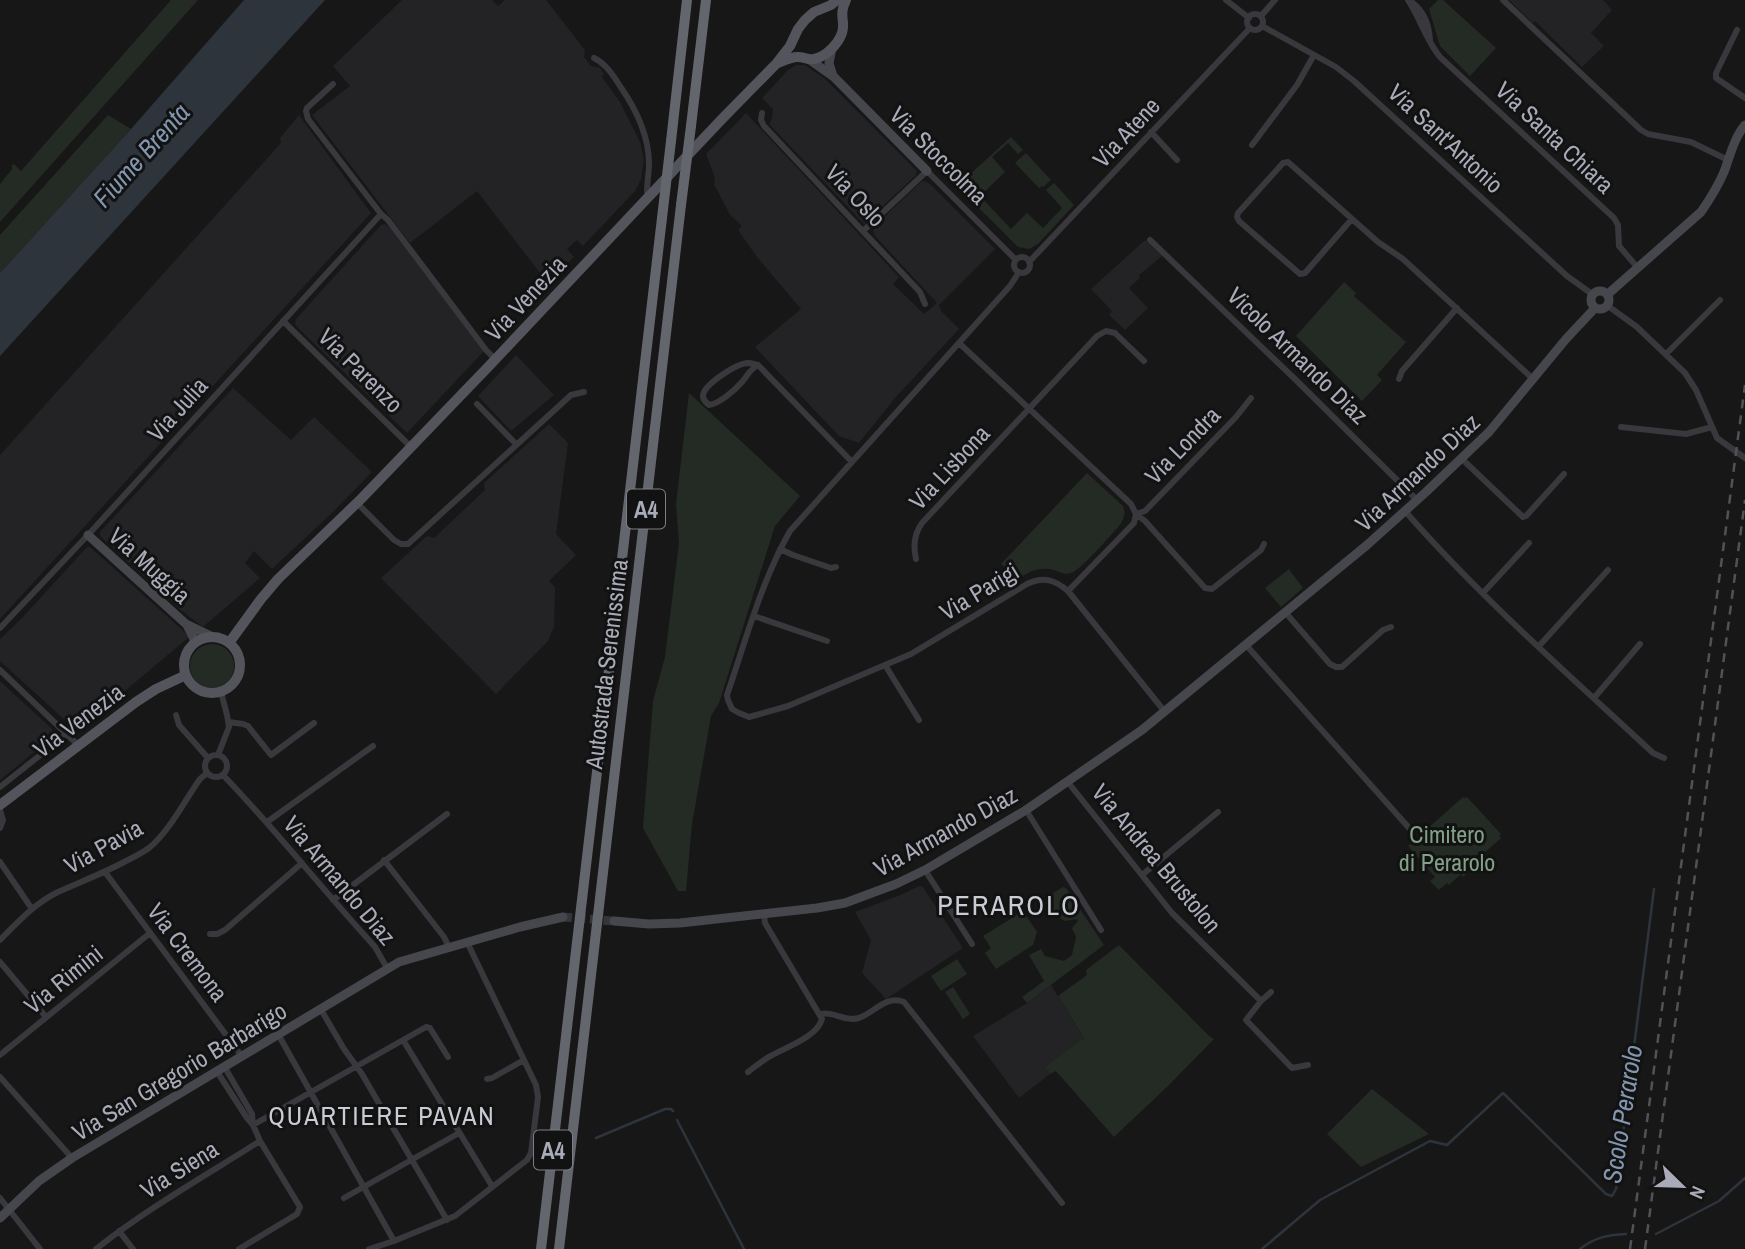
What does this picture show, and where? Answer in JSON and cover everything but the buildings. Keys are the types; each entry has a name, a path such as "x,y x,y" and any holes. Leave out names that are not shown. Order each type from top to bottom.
{"highway":[{"name":"Autostrada Serenissima","path":"541,1249 687,0"},
{"name":"Autostrada Serenissima","path":"559,1249 706,0"}],"main road":[{"path":"806,58 795,48 798,29 814,12 836,0"},
{"path":"776,64 789,58 821,57 832,48 841,34 841,12 846,0"},
{"path":"822,9 830,9 841,19"},
{"name":"Via Venezia","path":"229,643 273,584 357,503 495,359 776,64 795,36"},
{"path":"213,637 229,643 239,657 239,674 234,682 221,692 212,694 196,689 186,676 184,662 189,649 203,639 213,637"},
{"name":"Via Venezia","path":"0,808 136,702 186,676"}],"street":[{"path":"1226,0 1248,18"},
{"path":"1261,16 1275,0"},
{"name":"Via Santa Chiara","path":"1408,0 1422,12 1430,41 1440,57 1614,218 1618,225 1619,246 1638,268"},
{"path":"1503,0 1641,130 1648,134 1691,142 1728,160"},
{"path":"1248,18 1254,14 1261,16"},
{"path":"1248,18 1250,28 1258,29 1262,26 1261,16"},
{"name":"Via Sant'Antonio","path":"1262,26 1354,81 1557,267 1592,294"},
{"name":"Via Atene","path":"735,711 727,695 766,581 780,549 796,523 1010,286 1019,272 1028,270 1029,262 1250,28"},
{"path":"1737,30 1716,78 1745,98"},
{"path":"832,48 829,63 834,77"},
{"path":"1252,145 1297,85 1314,55"},
{"path":"594,58 603,63 614,76 640,122 646,138 649,162 647,192 650,195"},
{"name":"Via Stoccolma","path":"806,58 834,77 1016,260"},
{"path":"333,84 307,108 306,115 495,359"},
{"name":"Via Oslo","path":"762,113 764,126 920,292 925,304"},
{"path":"1608,294 1701,212 1711,198 1745,125"},
{"path":"1151,132 1177,160"},
{"path":"1350,219 1304,273 1300,274 1238,220 1237,215 1286,162 1350,219 1403,259 1533,379"},
{"path":"863,231 927,171"},
{"name":"Via Julia","path":"0,628 381,214"},
{"name":"Vicolo Armando Diaz","path":"1150,240 1263,347 1417,500"},
{"path":"1019,272 1014,267 1016,260 1023,257 1029,262"},
{"path":"1608,294 1600,290 1592,294 1591,303 1595,308 1608,306"},
{"path":"1608,294 1608,306"},
{"path":"1666,354 1720,300"},
{"path":"1608,306 1637,327 1692,382 1717,438 1745,458"},
{"path":"1399,379 1402,371 1457,308"},
{"name":"Via Armando Diaz","path":"614,921 680,923 845,903 925,870 1026,810 1142,730 1367,545 1462,459 1497,423 1595,308"},
{"name":"Via Parenzo","path":"283,321 411,447"},
{"name":"Via Lisbona","path":"916,559 914,548 918,528 1097,337 1103,332 1115,333 1144,361"},
{"path":"959,343 1131,504 1136,514"},
{"path":"758,365 721,401 709,405 705,401 703,395 706,387 731,369 749,363 758,365 852,462"},
{"path":"357,503 394,540 408,544 571,396 584,392"},
{"name":"Via Londra","path":"1136,514 1145,511 1251,398"},
{"path":"477,404 516,444"},
{"path":"1621,427 1686,434 1712,428"},
{"path":"1462,459 1523,517 1564,474"},
{"path":"1405,511 1443,554 1483,593 1653,753 1664,758"},
{"name":"Via Londra","path":"1136,514 1151,527 1202,585 1209,589 1222,583 1261,550 1264,544"},
{"name":"Via Londra","path":"1068,591 1134,523 1136,514"},
{"name":"Via Muggia","path":"88,535 186,624 213,637"},
{"path":"1483,593 1529,543"},
{"path":"780,549 831,568 836,567"},
{"path":"1539,646 1608,570"},
{"name":"Via Parigi","path":"735,711 749,717 786,707 911,654 1032,581 1049,579 1068,591"},
{"path":"1068,591 1164,712"},
{"path":"1285,612 1330,664 1336,667 1342,667 1391,627"},
{"path":"754,616 827,641"},
{"name":"Via Muggia","path":"186,624 194,644"},
{"path":"1246,645 1410,828"},
{"path":"1594,698 1640,645"},
{"path":"885,665 919,720"},
{"path":"0,670 78,745"},
{"path":"208,758 218,755 229,722 221,692"},
{"path":"176,715 179,725 208,758"},
{"path":"229,722 248,726 271,755 314,723"},
{"name":"Via Venezia","path":"0,787 63,737 65,732"},
{"path":"267,822 373,746"},
{"name":"Via Armando Diaz","path":"218,755 224,758 227,765 223,775 375,947 387,968 412,957 520,926 563,917"},
{"path":"208,758 205,766 207,773 216,777 223,775"},
{"name":"Via Pavia","path":"0,940 32,909 56,893 105,872 146,850 167,828 200,779 207,773"},
{"name":"Via Andrea Brustolon","path":"1067,781 1172,914 1261,1001"},
{"name":"Via Venezia","path":"0,808 3,820 0,828"},
{"path":"1026,810 1101,930"},
{"path":"1143,875 1218,812"},
{"path":"332,900 447,814"},
{"path":"384,860 449,947"},
{"path":"0,862 32,909"},
{"path":"210,934 225,930 302,863"},
{"path":"925,870 972,944"},
{"name":"Via Cremona","path":"105,872 241,1055"},
{"path":"748,1072 817,1030 822,1019 765,923 764,914"},
{"name":"Via Rimini","path":"0,1055 150,933"},
{"path":"369,1249 455,1216 522,1165 531,1153 538,1091 467,942"},
{"path":"0,962 46,1017"},
{"name":"Via San Gregorio Barbarigo","path":"0,1218 39,1181 72,1158 387,968"},
{"path":"1271,992 1246,1020 1292,1068 1308,1065"},
{"path":"821,1014 857,1018 893,999 904,1002 1062,1203"},
{"path":"320,1008 447,1220"},
{"path":"253,1125 426,1027 430,1028 448,1057"},
{"path":"278,1034 394,1241"},
{"path":"403,1040 492,1186"},
{"path":"487,1079 524,1060"},
{"path":"220,1068 252,1114 253,1125 260,1140 299,1204 300,1210 239,1249"},
{"path":"0,1077 72,1158"},
{"path":"344,1198 459,1133"},
{"name":"Via Siena","path":"96,1249 181,1189 260,1140"},
{"path":"0,1198 40,1249"},
{"path":"119,1231 133,1249"}],"shaded area":[{"path":"402,0 492,0 498,6 505,0 546,0 585,50 584,57 591,66 600,68 604,74 602,77 620,102 640,142 644,159 641,179 635,191 583,246 577,240 567,249 574,257 558,273 550,265 540,273 477,191 410,243 312,115 350,86 333,66"},
{"path":"1509,0 1603,0 1612,10 1591,33 1604,46 1582,67 1535,21 1533,23"},
{"path":"796,65 805,65 824,78 917,171 916,175 864,224 769,124 773,109 762,98"},
{"path":"746,113 899,277 893,284 924,314 937,303 873,231 921,182 930,184 995,249 939,305 941,311 959,329 895,398 859,443 839,436 755,347 801,309 738,230 742,226 730,215 714,184 715,178 706,154"},
{"path":"299,115 371,213 0,619 0,455 281,143 280,138"},
{"path":"385,224 484,351 407,433 295,324 296,319 381,225"},
{"path":"1145,240 1162,256 1139,275 1140,278 1129,288 1148,308 1125,330 1109,315 1112,311 1091,289"},
{"path":"516,355 554,395 511,431 478,396"},
{"path":"233,388 291,440 314,417 372,472 272,569 254,551 245,563 260,578 203,627 100,536 100,532"},
{"path":"549,424 568,443 556,534 576,555 549,581 555,587 554,627 548,641 496,694 381,578 427,536 434,538 485,490 484,483"},
{"path":"87,547 188,635 188,638 77,731 0,661 0,639"},
{"path":"0,681 52,729 54,736 0,780"},
{"path":"919,886 923,887 963,948 886,999 862,973 871,940 855,912"},
{"path":"1051,985 1084,1038 1046,1067 1050,1074 1019,1098 973,1036"}],"green space":[{"path":"171,0 198,0 0,222 0,184 12,169 12,165 21,171"},
{"path":"1438,0 1443,0 1496,48 1470,76 1440,46 1429,9"},
{"path":"108,115 131,129 0,273 0,235"},
{"path":"1011,137 1023,150 1018,154 1008,143 992,157 1005,172 980,196 1011,229 1027,213 1043,228 1062,208 1046,190 1054,183 1074,205 1038,244 1029,249 1018,247 957,186"},
{"path":"1026,153 1051,180 1043,187 1039,188 1015,163"},
{"path":"1344,282 1356,293 1354,296 1406,342 1377,375 1382,380 1362,401 1296,336"},
{"path":"689,393 800,496 775,526 719,703 711,716 692,824 686,891 678,891 643,828 653,701 665,657 679,543 676,504"},
{"path":"1087,473 1123,506 1121,523 1076,571 1064,573 1039,569 1017,579 1001,564"},
{"path":"1289,569 1303,588 1281,607 1265,588"},
{"path":"212,644 221,645 228,650 233,657 233,675 228,682 221,687 212,688 203,687 196,682 191,675 190,666 191,657 196,650 203,645"},
{"name":"Cimitero di Perarolo","path":"1463,797 1467,797 1501,834 1501,838 1480,857 1478,854 1475,857 1476,860 1465,870 1467,873 1463,877 1461,874 1439,890 1430,881 1435,877 1408,846"},
{"path":"1063,887 1104,945 1027,1003 1022,997 1044,981 1029,955 1041,949 1045,956 1064,961 1072,955 1076,937 1072,928 1078,921 1065,921 1057,917 1045,898"},
{"path":"1023,911 1037,932 1033,945 996,969 985,953 991,948 983,936"},
{"path":"1119,945 1214,1039 1114,1137 1056,1071 1050,1074 1045,1067 1084,1038 1058,996 1087,975 1086,970"},
{"path":"957,959 967,974 941,991 931,976"},
{"path":"953,987 970,1014 963,1019 945,992"},
{"path":"1372,1089 1429,1134 1361,1167 1327,1134"}],"water":[{"name":"Fiume Brenta","path":"244,0 325,0 0,356 0,273"}],"waterway":[{"name":"Scolo Perarolo","path":"1262,1249 1320,1200 1430,1141 1447,1145 1503,1093 1606,1194 1612,1196 1616,1189 1654,889"},
{"name":"Scolo Perarolo","path":"596,1138 665,1109 673,1111"},
{"name":"Scolo Perarolo","path":"677,1120 744,1249"},
{"path":"1656,1234 1719,1201 1745,1178"},
{"path":"1580,1249 1602,1237 1626,1234"}],"tunnel":[{"path":"563,917 614,921"}],"railway":[{"path":"1630,1249 1745,385"},
{"path":"1645,1249 1745,500"}],"district":[{"name":"PERAROLO","path":"1009,905"},
{"name":"QUARTIERE PAVAN","path":"382,1115"}]}
